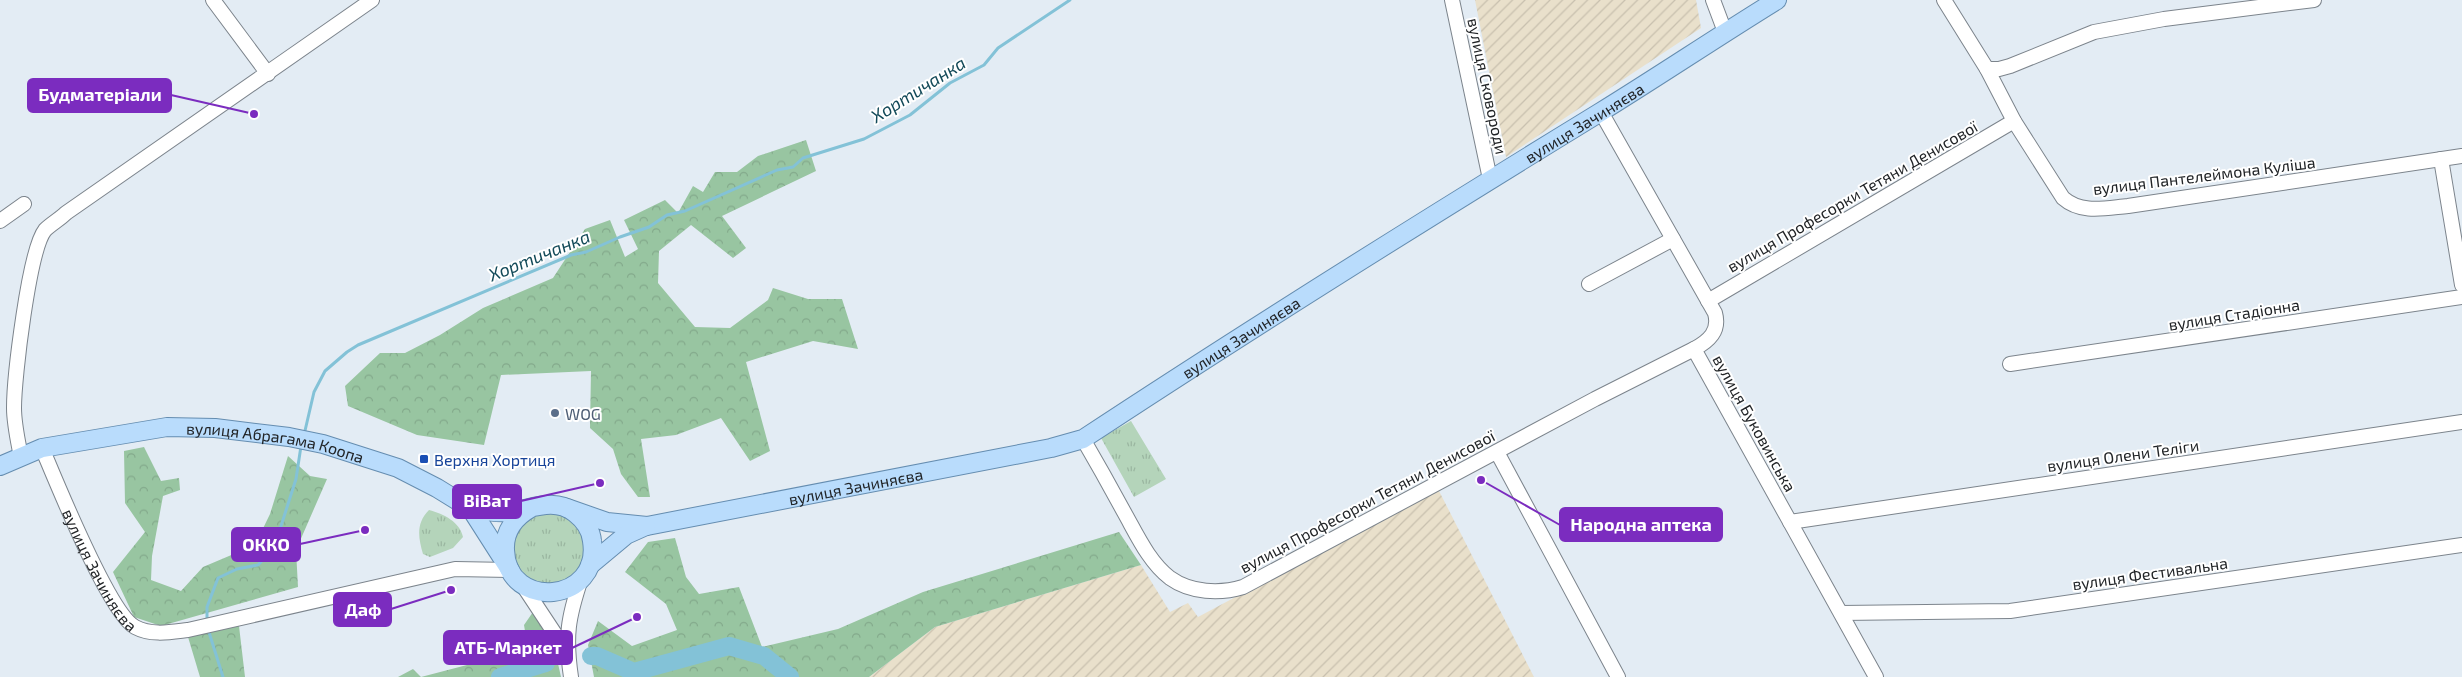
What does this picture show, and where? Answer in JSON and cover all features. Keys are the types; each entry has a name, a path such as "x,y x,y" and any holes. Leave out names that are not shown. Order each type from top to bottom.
{"main road":[{"name":"вулиця Зачиняєва","path":"646,526 1023,454 1083,439 1264,320 1383,248 1777,0"},
{"name":"вулиця Абрагама Коопа","path":"0,466 42,448 167,427 215,428 289,437 323,444 398,468 437,488 471,509 510,570"},
{"path":"471,509 508,512 549,504 567,508 607,522 646,526"},
{"path":"531,508 516,518 507,534 505,552 510,570 522,584 538,592 557,592 574,585 585,572 626,535 646,526"},
{"path":"567,508 582,520 592,537 592,556 585,572"}],"street":[{"path":"213,0 268,74"},
{"path":"21,457 14,407 16,364 33,264 37,246 45,230 372,0"},
{"name":"вулиця Сковороди","path":"1452,0 1490,179"},
{"path":"1713,0 1725,32"},
{"name":"вулиця Пантелеймона Куліша","path":"1944,0 1987,69 2014,121 2063,198 2072,206 2084,208 2128,206 2462,156"},
{"path":"1987,69 2000,69 2010,66 2094,32 2128,25 2314,0"},
{"name":"вулиця Буковинська","path":"1601,112 1715,313 1717,325 1710,339 1694,349 1876,677"},
{"name":"вулиця Професорки Тетяни Денисової","path":"1708,301 2014,121"},
{"path":"2441,159 2450,202 2462,285"},
{"path":"0,221 24,204"},
{"path":"1589,284 1673,239"},
{"name":"вулиця Стадіонна","path":"2010,364 2462,297"},
{"name":"вулиця Професорки Тетяни Денисової","path":"1083,439 1147,553 1169,577 1180,584 1205,591 1231,591 1244,588 1595,399 1694,349"},
{"name":"вулиця Олени Теліги","path":"1790,522 2462,422"},
{"name":"вулиця Зачиняєва","path":"42,448 77,530 121,613 136,627 157,633 201,627 455,569 510,570"},
{"path":"1497,452 1618,677"},
{"name":"вулиця Фестивальна","path":"1841,613 2010,611 2462,545"},
{"path":"571,677 567,652 569,616 585,572"},
{"path":"522,584 567,652"}],"shaded area":[{"path":"1475,0 1696,0 1701,28 1506,157"},
{"path":"1438,489 1534,677 869,677 935,627 1141,565 1170,612 1188,603 1198,617"}],"green space":[{"path":"806,140 816,171 722,216 746,248 733,258 691,225 659,251 658,283 695,327 730,328 768,300 773,288 808,299 842,299 858,349 813,341 746,362 770,451 750,461 721,418 676,435 641,439 650,497 638,497 621,474 613,449 590,428 591,371 501,375 484,445 417,435 348,406 345,386 380,353 405,353 440,335 483,308 553,278 585,229 610,220 625,257 638,249 624,220 665,200 678,213 693,186 703,192 715,172 737,172 758,156"},
{"path":"1131,421 1166,479 1134,497 1101,438"},
{"path":"144,447 161,481 179,478 180,490 163,496 152,556 151,580 181,591 203,567 255,545 270,514 288,456 310,476 327,479 296,550 298,587 161,626 134,617 113,572 145,532 125,503 124,451"},
{"path":"429,510 451,519 459,527 463,537 453,548 430,557 423,554 419,536 420,525"},
{"path":"556,513 570,519 581,533 584,541 584,559 576,574 566,582 539,586 514,568 512,537 533,514"},
{"path":"1119,532 1141,565 935,627 869,677 594,677 588,645 598,621 632,646 677,630 666,604 625,572 648,542 675,538 686,577 699,594 739,587 762,647 838,629 923,592"},
{"path":"533,612 555,650 561,677 421,677 528,649 524,625"},
{"path":"239,626 245,677 200,677 188,637"},
{"path":"413,669 421,677 398,677"}],"waterway":[{"name":"Хортичанка","path":"304,435 314,392 325,371 358,345 571,255 586,252 649,227 667,215 685,211 777,170 793,167 803,158 864,139 910,115 950,83 984,65 998,48 1070,0"},
{"name":"Хортичанка","path":"207,621 207,607 218,578 237,569 258,565 274,548 296,479 301,446"},
{"name":"Хортичанка","path":"208,629 223,677"},
{"name":"Верхня Хортиця","path":"591,656 597,656 634,672 729,646 764,656 790,677"},
{"name":"Верхня Хортиця","path":"500,677 546,663 542,664"}],"place":[{"name":"Будматеріали","path":"254,114"},
{"name":"WOG","path":"555,413"},
{"name":"Верхня Хортиця","path":"424,459"},
{"name":"Народна аптека","path":"1481,480"},
{"name":"ВіВат","path":"600,483"},
{"name":"ОККО","path":"365,530"},
{"name":"Даф","path":"451,590"},
{"name":"АТБ-Маркет","path":"637,617"}]}
